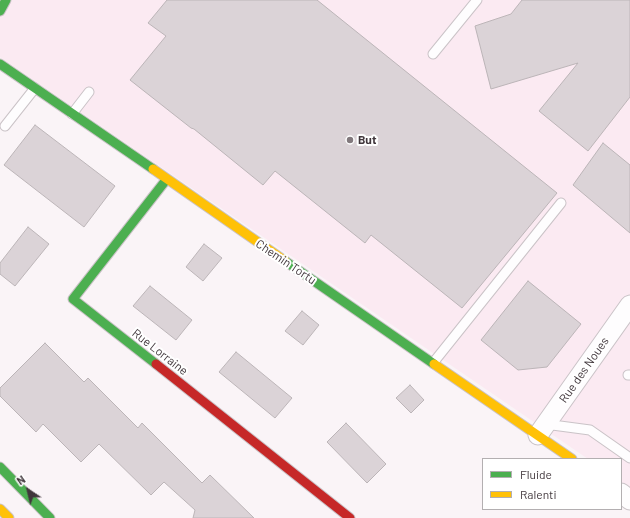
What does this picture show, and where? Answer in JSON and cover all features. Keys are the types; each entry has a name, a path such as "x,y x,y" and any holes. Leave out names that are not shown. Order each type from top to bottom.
{"street":[{"path":"0,11 6,0"},
{"name":"Chemin Tortu","path":"0,64 433,363 542,430 571,458"},
{"name":"Rue Lorraine","path":"166,180 73,299 350,518"},
{"name":"Rue des Noues","path":"542,430 630,306"},
{"path":"0,467 50,518"},
{"path":"0,510 9,518"}],"lane":[{"path":"433,54 477,0"},
{"path":"5,126 35,88"},
{"path":"72,114 89,92"},
{"path":"433,363 561,203"},
{"path":"542,430 590,430 630,458"}],"shaded area":[{"path":"0,0 630,0 630,488 622,483 622,458 587,458 0,57"}],"building":[{"name":"But","path":"167,0 317,0 557,193 462,308 371,235 365,243 275,171 263,185 130,80 166,36 148,23"},
{"path":"522,0 630,0 630,97 588,151 539,111 578,63 491,89 475,26 511,14"},
{"path":"35,125 115,186 84,227 4,165"},
{"path":"603,143 630,165 630,233 573,185"},
{"path":"28,227 49,244 15,286 0,274 0,263"},
{"path":"204,244 222,258 203,281 186,267"},
{"path":"528,281 581,324 547,367 518,370 481,340"},
{"path":"150,286 192,320 176,340 133,306"},
{"path":"302,311 319,325 303,345 285,331"},
{"path":"45,343 84,382 88,378 138,428 142,423 202,483 210,475 254,518 193,518 195,510 164,482 151,495 99,444 81,462 43,424 36,432 0,396 0,388"},
{"path":"236,352 292,398 275,418 219,372"},
{"path":"410,385 424,400 411,413 396,398"},
{"path":"346,423 386,464 367,483 327,442"}],"traffic: fast":[{"path":"0,11 6,0"},
{"path":"0,64 153,169"},
{"path":"156,364 73,299 166,180"},
{"path":"285,261 434,364"},
{"path":"0,467 50,518"}],"traffic: slow":[{"path":"153,169 285,261"},
{"path":"434,364 571,458"},
{"path":"0,509 9,518"}],"traffic: jam":[{"path":"156,364 350,518"}],"place":[{"name":"But","path":"350,140"}]}
